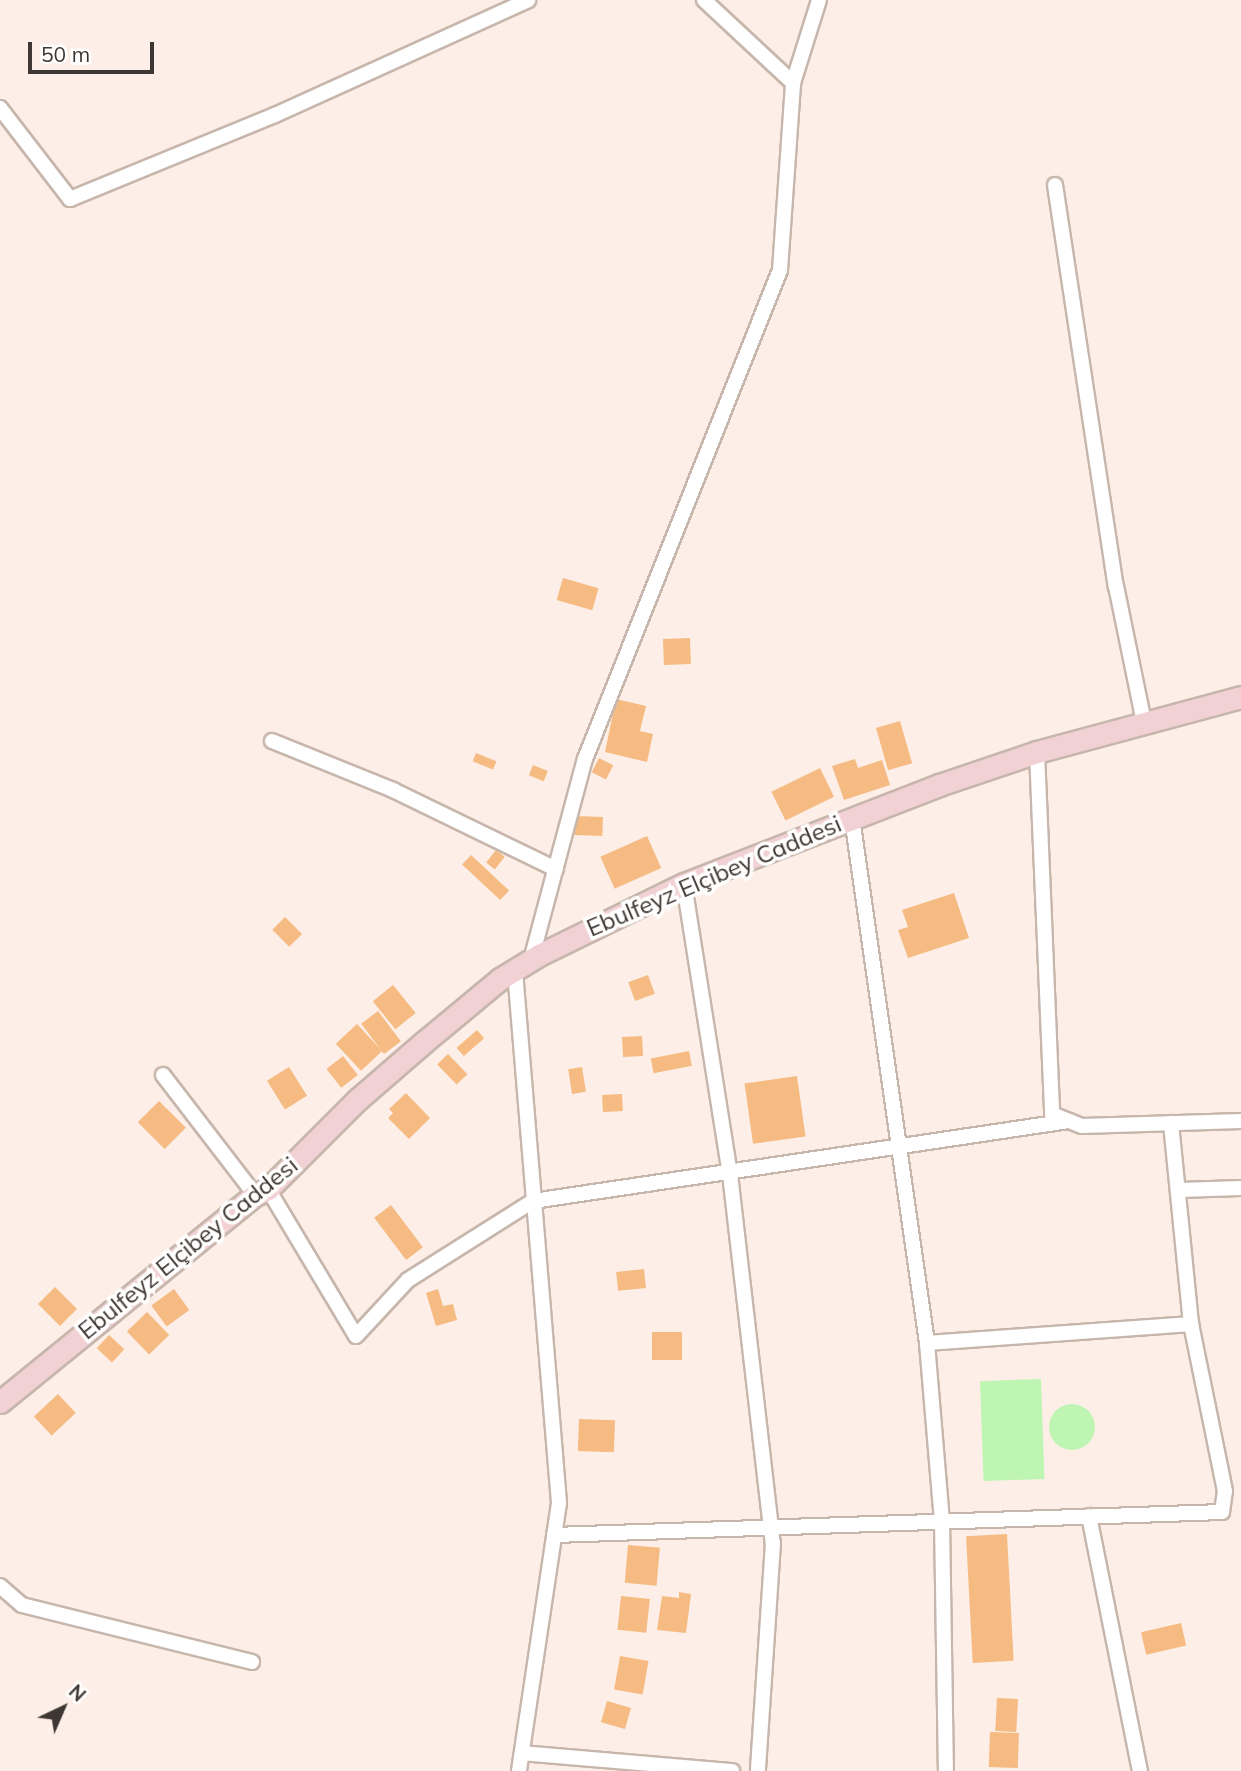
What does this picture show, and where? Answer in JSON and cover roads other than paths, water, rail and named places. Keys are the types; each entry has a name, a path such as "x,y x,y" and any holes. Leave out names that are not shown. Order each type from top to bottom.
{"street":[{"path":"0,108 70,199 275,116 528,0"},
{"path":"704,0 793,83"},
{"path":"519,1771 559,1503 533,1201 523,965 556,869 585,759 780,270 793,83 819,0"},
{"path":"1055,186 1116,586 1143,722"},
{"name":"Ebulfeyz Elçibey Caddesi","path":"0,1402 261,1192 366,1092 523,965 587,928 684,884 852,818 1037,752 1241,697"},
{"path":"272,741 393,790 556,869"},
{"path":"1037,752 1052,1114 1082,1126 1241,1121"},
{"path":"852,818 927,1343 942,1521 946,1771"},
{"path":"684,884 730,1174 771,1525 758,1771"},
{"path":"163,1075 261,1192 356,1336 408,1280 533,1201 730,1174 1069,1121"},
{"path":"554,1535 771,1525 1222,1512 1225,1491 1191,1324 1176,1207 1179,1190 1171,1123"},
{"path":"1179,1190 1241,1188"},
{"path":"927,1343 1191,1324"},
{"path":"1089,1516 1140,1771"},
{"path":"0,1586 22,1605 253,1662"},
{"path":"522,1752 732,1771"}]}
